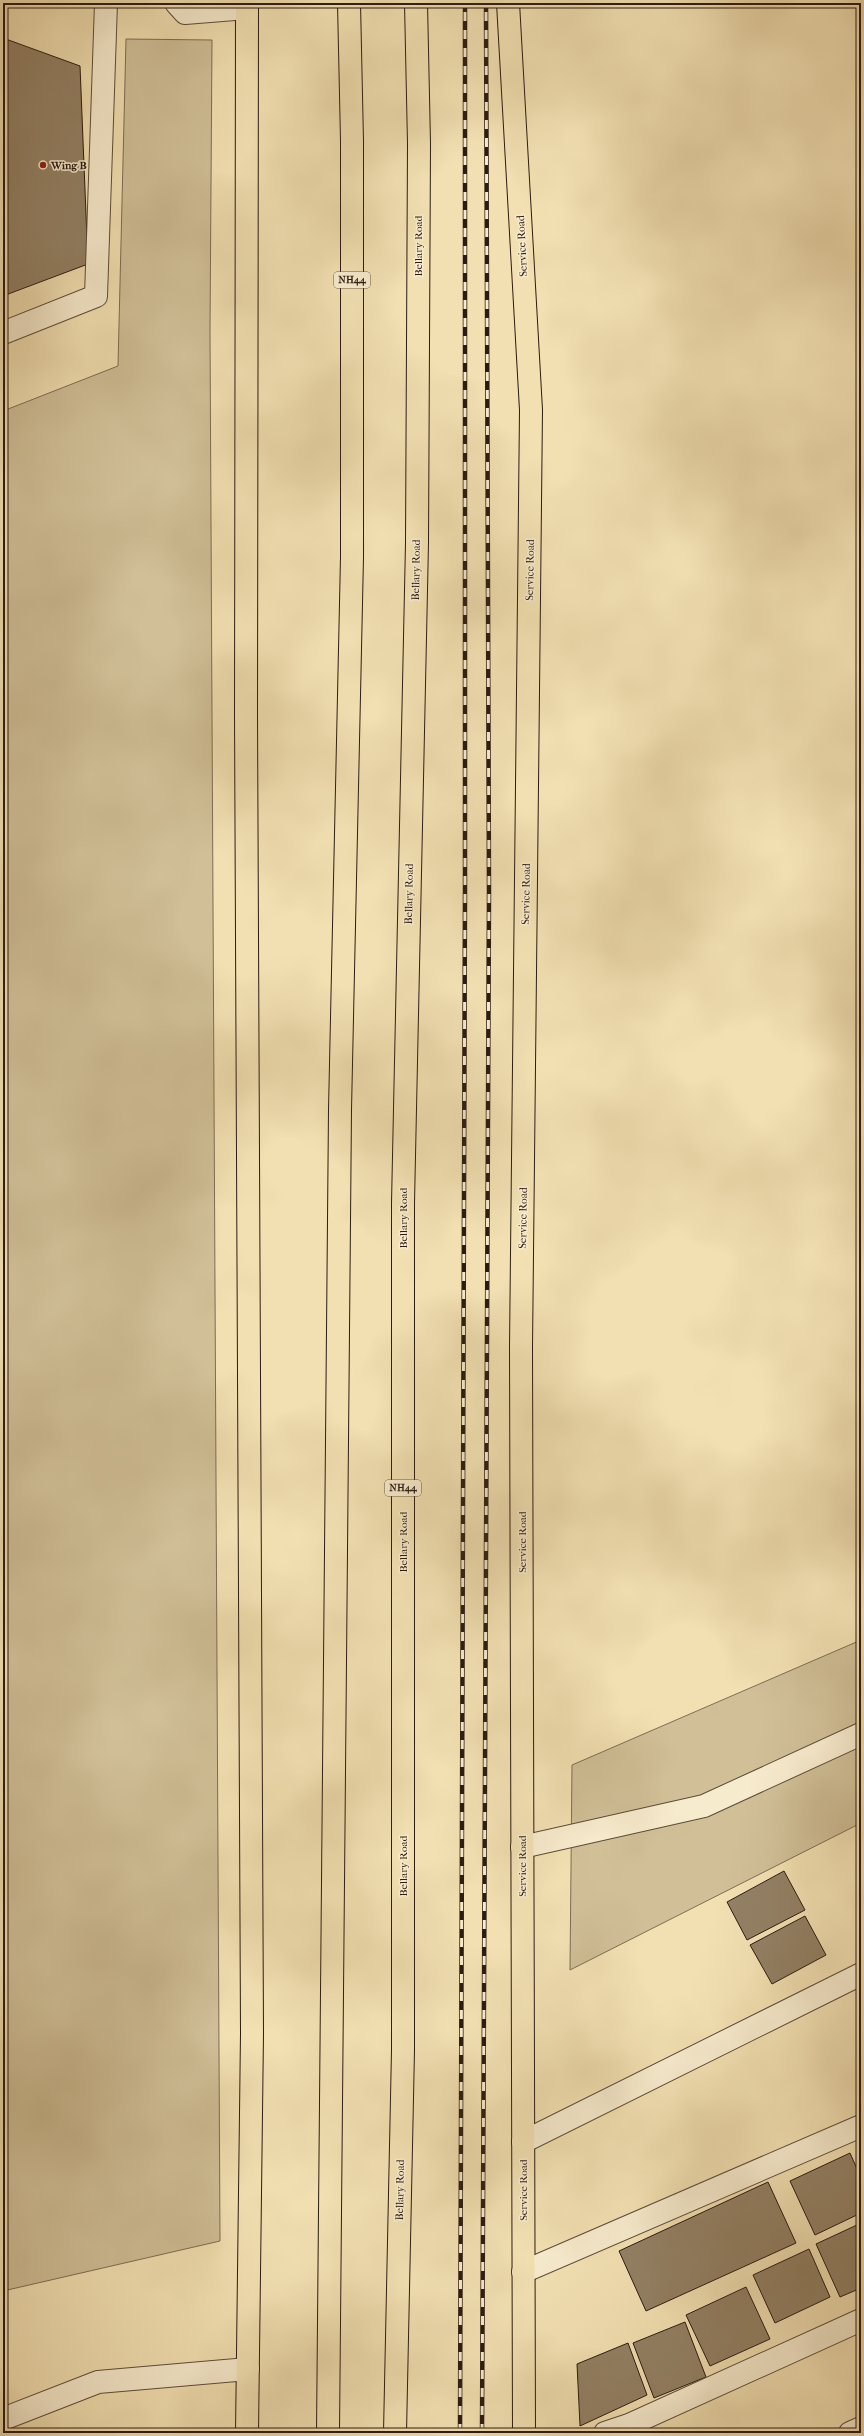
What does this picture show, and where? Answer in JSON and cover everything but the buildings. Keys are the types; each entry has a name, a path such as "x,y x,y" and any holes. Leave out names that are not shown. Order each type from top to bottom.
{"main road":[{"name":"NH44","path":"328,2433 340,1110 352,557 352,141 349,3"},
{"name":"Bellary Road","path":"395,2433 403,2050 403,1203 417,543 419,144 416,3"},
{"name":"Service Road","path":"508,3 531,410 521,1347 524,2433"},
{"path":"247,5 246,730 252,2026 247,2433"}],"street":[{"path":"3,333 96,296 106,3"},
{"path":"176,3 185,13 247,5"},
{"path":"522,1847 704,1806 861,1734"},
{"path":"523,2142 861,1974"},
{"path":"523,2272 861,2126"},
{"path":"605,2433 629,2425 861,2320"},
{"path":"3,2419 98,2382 248,2369"},
{"path":"850,2433 861,2428"}],"shaded area":[{"path":"126,39 212,40 210,331 220,2241 3,2291 3,411 118,366"},
{"path":"861,1640 861,1823 570,1970 572,1765"}],"railway":[{"path":"460,2433 465,891 465,3"},
{"path":"482,2433 489,893 486,3"}],"place":[{"name":"Wing B","path":"43,165"}]}
